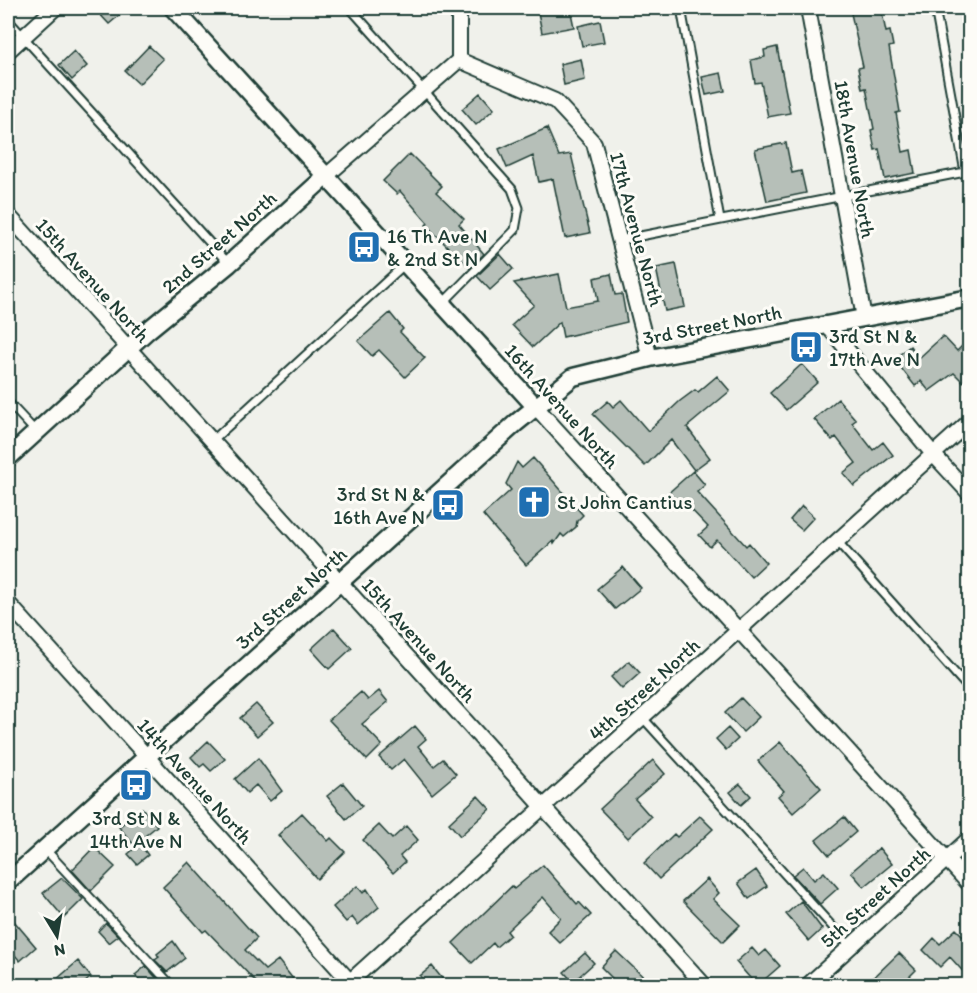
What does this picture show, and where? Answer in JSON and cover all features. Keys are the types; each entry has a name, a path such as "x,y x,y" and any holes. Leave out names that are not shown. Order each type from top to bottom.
{"street":[{"path":"8,51 55,8"},
{"name":"16th Avenue North","path":"173,8 969,885"},
{"path":"459,8 459,60"},
{"name":"18th Avenue North","path":"808,8 864,318"},
{"name":"2nd Street North","path":"8,458 128,348 229,264 459,60"},
{"name":"17th Avenue North","path":"459,60 555,101 594,143 650,358"},
{"name":"15th Avenue North","path":"8,215 705,986"},
{"name":"3rd Street North","path":"8,882 535,406 573,376 650,358 969,298"},
{"path":"826,324 933,454 969,494"},
{"name":"4th Street North","path":"350,984 969,421"},
{"name":"14th Avenue North","path":"8,603 350,984"},
{"name":"5th Street North","path":"807,986 969,838"}],"lane":[{"path":"350,8 512,189 519,208 516,230 442,304"},
{"path":"681,8 720,220"},
{"path":"620,240 967,171 935,8"},
{"path":"8,20 229,264"},
{"path":"212,441 405,264"},
{"path":"8,402 36,432"},
{"path":"837,541 969,690"},
{"path":"642,717 850,946"},
{"path":"45,849 172,986"}],"building":[{"path":"94,8 128,8 109,24"},
{"path":"570,8 574,27 542,33 538,12"},
{"path":"881,8 886,32 890,31 893,46 889,47 900,112 896,113 903,152 911,150 915,173 885,179 879,149 875,150 871,130 874,129 866,88 862,89 858,68 863,67 850,9"},
{"path":"600,21 604,42 582,46 578,26"},
{"path":"149,46 163,59 139,84 125,71"},
{"path":"777,47 790,113 768,117 761,82 755,83 751,60 765,57 764,50"},
{"path":"74,51 87,66 72,80 59,65"},
{"path":"581,59 585,80 564,85 560,64"},
{"path":"721,73 725,91 706,95 702,77"},
{"path":"480,93 494,109 476,125 462,109"},
{"path":"547,128 559,156 571,154 590,233 565,238 553,179 539,182 533,156 507,168 499,149"},
{"path":"786,143 792,173 801,171 806,193 767,201 755,149"},
{"path":"410,154 442,186 436,192 464,219 459,224 484,254 470,268 463,261 458,265 445,250 448,247 426,225 428,223 400,191 397,194 383,181"},
{"path":"500,254 513,269 490,290 477,276"},
{"path":"676,264 685,307 665,311 656,268"},
{"path":"559,274 566,307 598,301 594,278 611,274 615,295 622,294 627,322 563,337 560,322 533,347 512,325 534,305 514,283"},
{"path":"390,313 403,329 400,332 425,358 405,377 379,350 372,356 358,341"},
{"path":"943,336 957,351 969,339 969,376 963,382 954,373 929,391 921,381 915,386 894,359 910,346 919,358"},
{"path":"802,364 818,382 786,410 770,393"},
{"path":"717,376 730,391 687,427 710,458 694,470 671,440 645,466 593,414 608,401 613,407 621,400 648,431 680,401 695,390 698,392"},
{"path":"838,399 856,420 852,423 873,450 883,442 893,455 854,486 843,473 856,463 836,437 832,440 814,419"},
{"name":"St John Cantius","path":"533,458 583,515 577,521 576,527 564,537 561,534 554,544 553,541 526,565 483,515 511,490 506,484 517,462 522,468"},
{"path":"693,471 705,485 697,492 746,546 749,543 766,563 751,577 717,540 710,547 699,535 708,527 685,503 678,509 666,495"},
{"path":"802,506 814,517 802,530 790,520"},
{"path":"623,567 641,588 615,609 597,589"},
{"path":"334,628 352,648 329,669 311,649"},
{"path":"629,661 640,673 622,689 611,677"},
{"path":"379,691 388,702 362,724 382,745 367,760 329,720 361,692 368,700"},
{"path":"741,698 759,717 743,732 725,713"},
{"path":"256,704 273,722 257,736 240,718"},
{"path":"415,726 426,739 418,746 434,766 443,759 456,774 432,794 404,759 391,770 379,757"},
{"path":"728,728 738,739 726,750 716,739"},
{"path":"208,741 225,759 211,771 204,764 200,767 191,757"},
{"path":"780,742 821,788 793,813 778,796 784,791 758,761"},
{"path":"258,758 282,791 270,801 256,785 247,793 235,779"},
{"path":"653,760 665,774 635,799 651,817 628,838 600,809"},
{"path":"343,783 362,806 346,819 327,796"},
{"path":"740,784 751,796 741,805 730,792"},
{"path":"478,796 490,809 460,836 449,823"},
{"path":"142,808 157,826 134,845 119,827"},
{"path":"302,813 328,841 331,838 345,852 317,879 278,835"},
{"path":"700,816 713,829 659,879 644,863 674,834 677,837"},
{"path":"844,817 856,832 829,855 816,840"},
{"path":"379,825 392,839 406,826 418,840 400,856 405,862 393,873 363,840"},
{"path":"140,844 148,855 137,864 128,854"},
{"path":"94,847 115,867 91,891 72,870"},
{"path":"879,848 892,864 864,887 851,872"},
{"path":"189,862 257,938 245,950 265,970 278,960 293,979 286,986 260,986 206,930 203,932 163,887"},
{"path":"543,865 577,904 579,902 591,915 560,943 548,931 561,918 543,897 507,931 510,935 496,947 493,943 472,963 453,943 512,886 514,889"},
{"path":"803,867 814,880 824,872 838,888 820,904 793,875"},
{"path":"756,870 767,886 749,899 738,883"},
{"path":"62,878 83,899 64,918 43,893"},
{"path":"707,879 719,893 713,899 740,925 723,942 683,901"},
{"path":"357,886 363,893 367,889 379,907 358,925 352,917 346,922 333,907"},
{"path":"801,901 822,929 809,941 786,914"},
{"path":"8,914 36,947 20,961 8,947"},
{"path":"106,923 118,936 109,943 98,931"},
{"path":"956,929 969,942 969,978 950,957 940,967 923,950 934,938 940,944"},
{"path":"173,941 185,958 167,972 155,960 159,957 157,954"},
{"path":"752,948 759,956 766,950 780,966 757,986 736,962"},
{"path":"616,951 653,986 620,986 601,967"},
{"path":"585,953 594,963 573,982 564,972"},
{"path":"899,953 916,970 900,986 865,986"},
{"path":"78,961 91,977 81,986 49,986"},
{"path":"146,966 158,980 151,986 144,986 135,975"},
{"path":"432,966 448,986 427,986 420,976"}],"place":[{"name":"16 Th Ave N & 2nd St N","path":"364,247"},
{"name":"3rd St N & 17th Ave N","path":"806,347"},
{"name":"St John Cantius","path":"534,502"},
{"name":"3rd St N & 16th Ave N","path":"448,505"},
{"name":"3rd St N & 14th Ave N","path":"136,785"}]}
